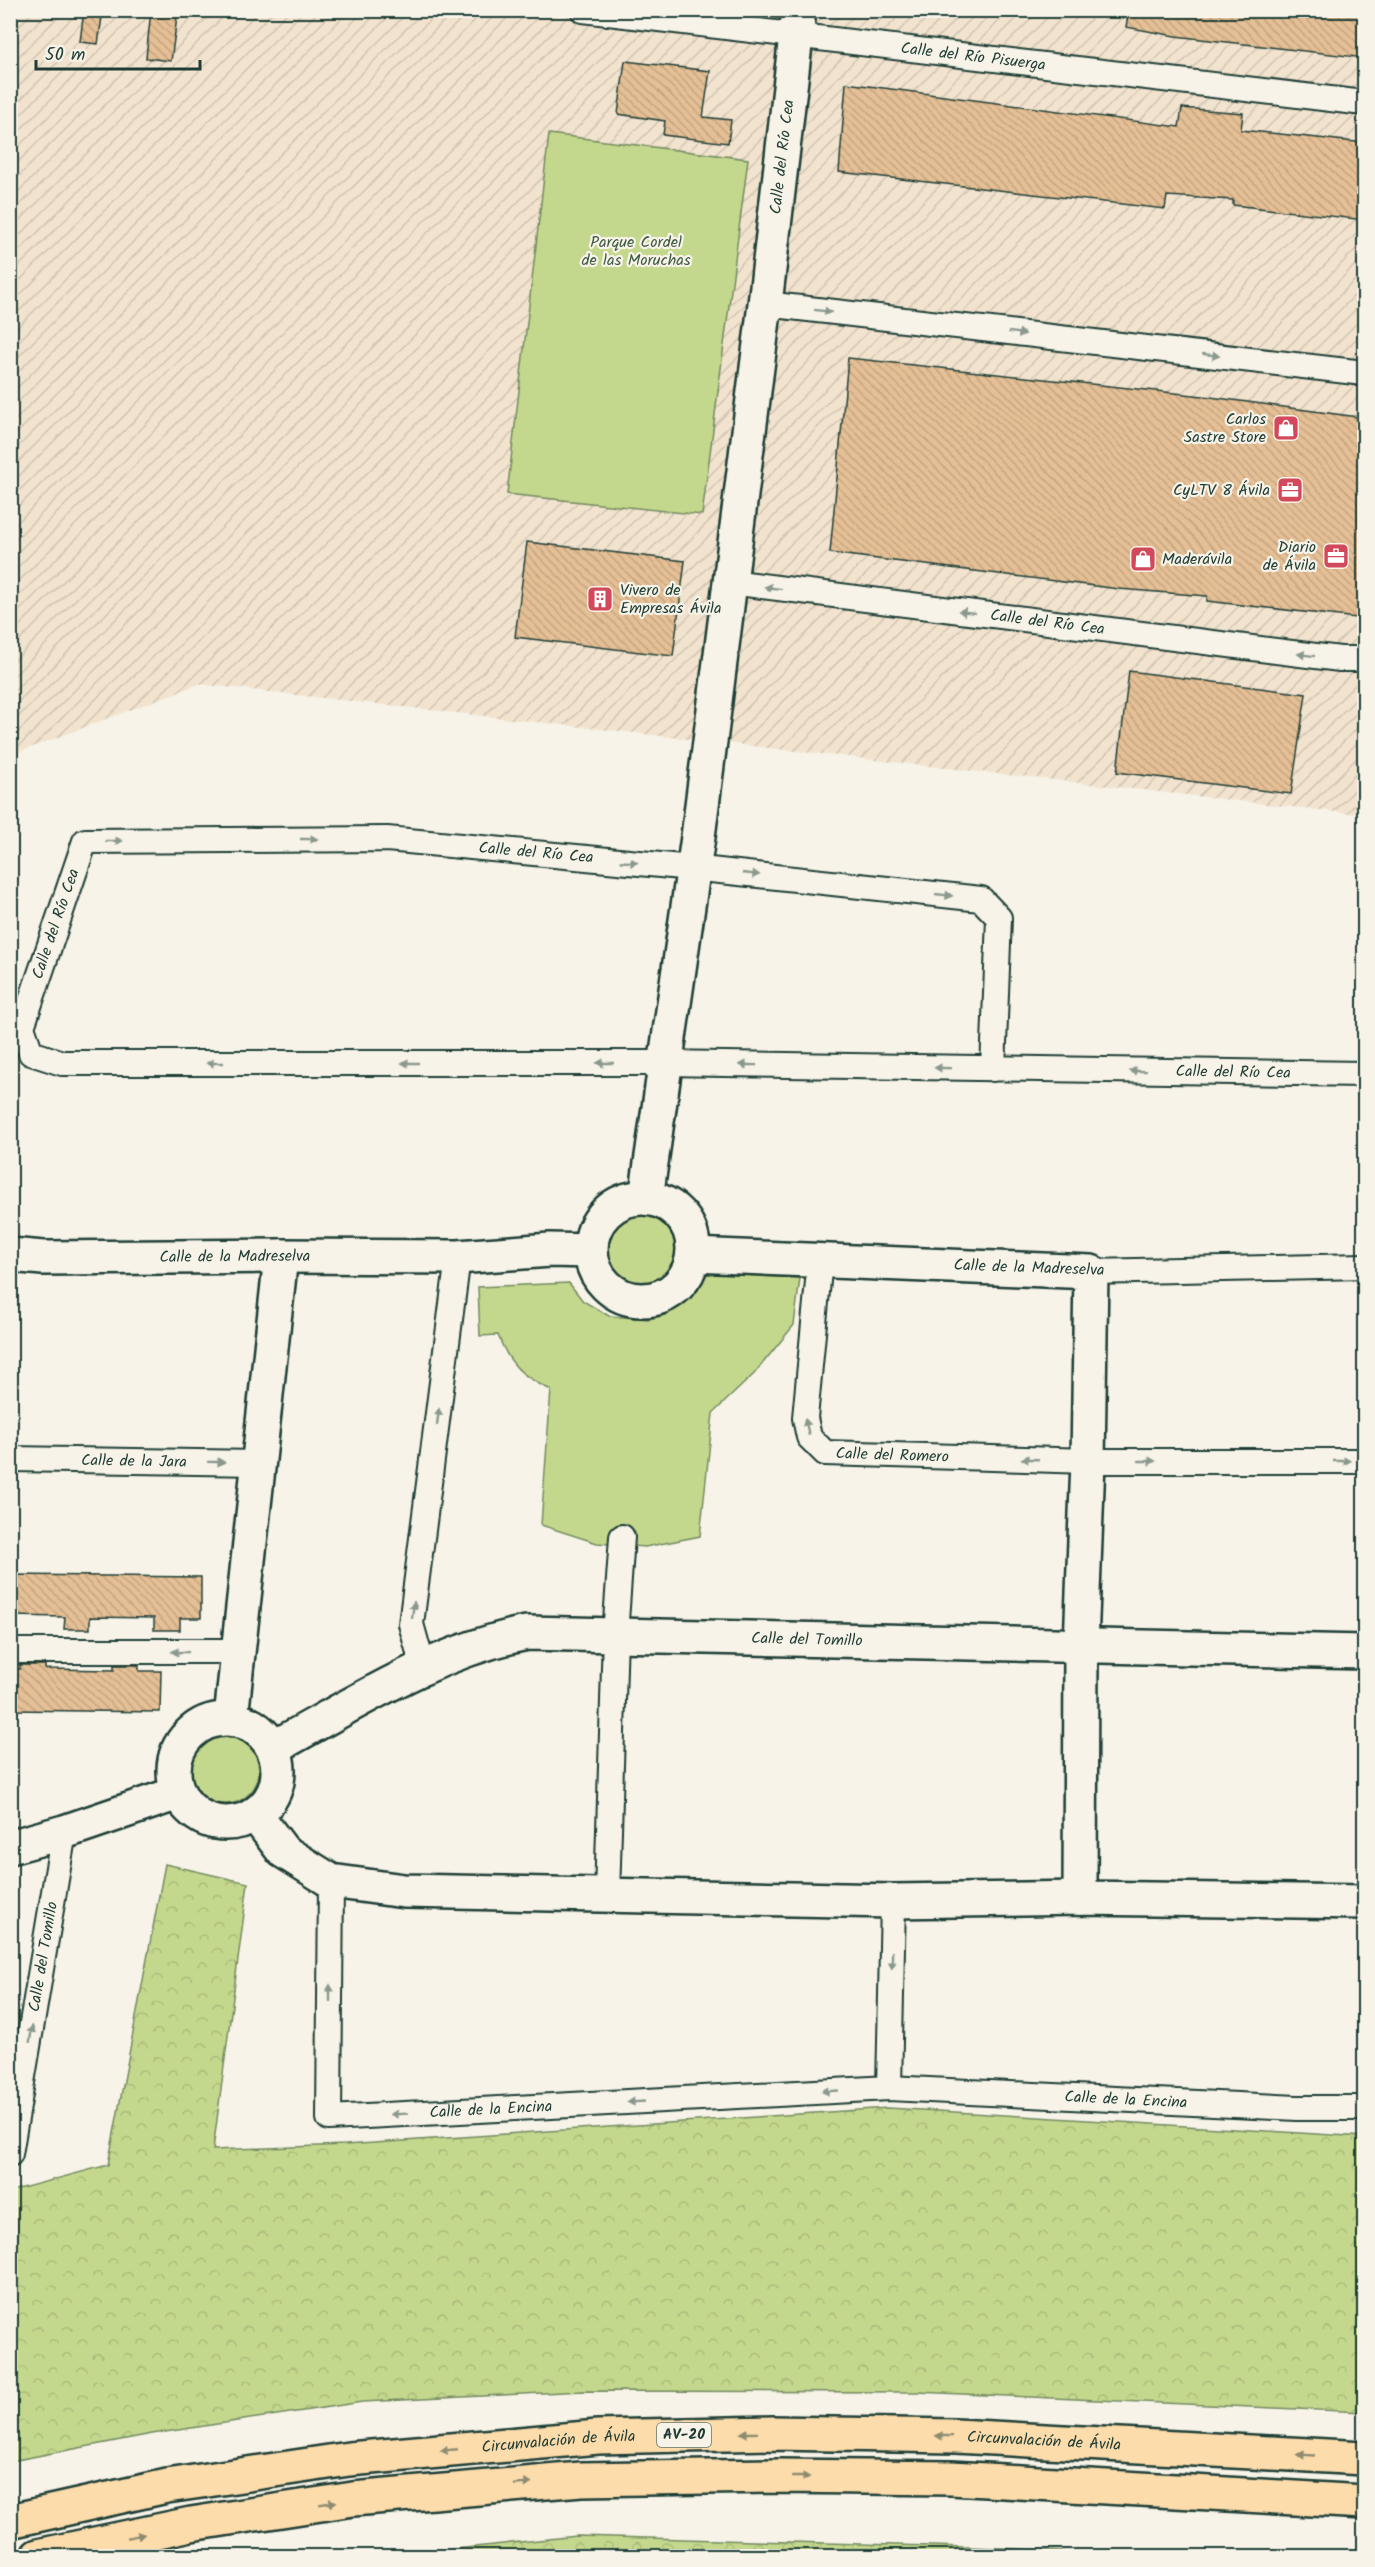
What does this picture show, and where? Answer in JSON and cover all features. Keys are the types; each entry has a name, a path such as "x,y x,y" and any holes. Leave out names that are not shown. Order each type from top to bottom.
{"highway":[{"name":"Circunvalación de Ávila","path":"10,2521 167,2486 350,2459 598,2437 772,2433 955,2436 1365,2458"},
{"path":"38,2556 191,2524 353,2499 581,2479 779,2476 951,2478 1365,2502"}],"street":[{"name":"Calle del Río Pisuerga","path":"583,10 798,23 1365,103"},
{"name":"Calle del Río Cea","path":"646,1198 730,582 798,23"},
{"path":"765,304 1365,373"},
{"name":"Calle del Río Cea","path":"730,582 1340,659 1365,659"},
{"name":"Calle del Río Cea","path":"993,1069 999,918 981,899 387,839 85,841 22,1027 31,1053 62,1063 663,1064 993,1069 1365,1074"},
{"path":"646,1198 662,1202 676,1210 686,1223 692,1238 693,1255 686,1274 674,1289 662,1296 641,1300 617,1294 603,1283 594,1268 591,1251 593,1234 601,1219 613,1207 629,1200 646,1198"},
{"name":"Calle de la Madreselva","path":"10,1255 42,1258 459,1257 550,1250 591,1251"},
{"name":"Calle de la Madreselva","path":"693,1255 1091,1272 1365,1266"},
{"path":"231,1718 282,1256"},
{"path":"423,1667 411,1624 459,1257"},
{"name":"Calle del Romero","path":"820,1260 805,1418 809,1437 825,1453 1088,1461 1365,1461"},
{"path":"1080,1898 1082,1645 1091,1272"},
{"name":"Calle de la Jara","path":"10,1459 259,1463"},
{"path":"606,1896 615,1635 622,1537"},
{"name":"Calle del Tomillo","path":"273,1748 423,1667 494,1640 527,1633 1365,1652"},
{"path":"10,1651 238,1651"},
{"path":"231,1718 248,1723 263,1733 273,1748 278,1777 274,1791 255,1814 227,1823 212,1821 198,1815 186,1805 178,1793 174,1778 174,1762 179,1747 188,1734 200,1725 215,1719 231,1718"},
{"path":"10,1847 64,1832 178,1793"},
{"path":"255,1814 283,1851 331,1881 404,1891 893,1901 1080,1898 1365,1902"},
{"name":"Calle del Tomillo","path":"10,2154 64,1832"},
{"name":"Calle de la Encina","path":"331,1881 329,2118 889,2088 1297,2108 1365,2108"},
{"path":"889,2088 893,1901"}],"shaded area":[{"path":"11,11 1364,11 1364,815 199,684 11,755"}],"green space":[{"name":"Parque Cordel de las Moruchas","path":"549,134 748,159 702,515 507,494"},
{"path":"642,1215 655,1218 666,1225 673,1236 676,1249 673,1262 666,1273 655,1280 642,1283 629,1280 618,1273 611,1262 608,1249 611,1236 618,1225 629,1218"},
{"path":"702,1273 800,1278 794,1325 754,1374 713,1413 700,1536 645,1547 597,1543 541,1525 551,1390 518,1369 507,1354 498,1335 480,1336 478,1287 569,1283 583,1301 609,1316 649,1319 665,1315"},
{"path":"225,1736 238,1739 249,1746 256,1757 259,1770 256,1783 249,1794 238,1801 225,1804 212,1801 201,1794 194,1783 191,1770 194,1757 201,1746 212,1739"},
{"path":"165,1864 248,1883 213,2150 345,2145 888,2108 1364,2137 1364,2412 917,2392 584,2391 362,2402 152,2434 11,2461 11,2191 108,2165"},
{"path":"577,2536 1001,2548 1129,2556 389,2556"}],"building":[{"path":"84,10 103,10 98,44 80,42"},
{"path":"151,10 178,10 171,61 146,58"},
{"path":"1129,10 1365,10 1365,58 1175,36 1126,27"},
{"path":"625,61 710,71 703,117 731,120 728,143 663,135 665,121 618,114"},
{"path":"846,83 1179,127 1182,108 1243,113 1241,130 1365,143 1365,220 1233,205 1233,200 1167,196 1165,209 839,172"},
{"path":"848,358 1203,396 1365,418 1365,619 1207,601 1207,596 1119,589 830,553"},
{"name":"Vivero de Empresas Ávila","path":"527,542 685,561 673,656 515,637"},
{"path":"1129,671 1306,694 1291,794 1117,772"},
{"path":"10,1575 201,1577 201,1618 180,1618 180,1630 154,1630 154,1618 90,1617 90,1629 64,1629 65,1617 10,1616"},
{"path":"20,1665 45,1665 45,1669 114,1670 114,1665 139,1665 139,1671 161,1671 160,1712 10,1710 10,1669 20,1669"}],"place":[{"name":"Carlos Sastre Store","path":"1286,428"},
{"name":"CyLTV 8 Ávila","path":"1290,490"},
{"name":"Diario de Ávila","path":"1336,556"},
{"name":"Maderávila","path":"1143,559"},
{"name":"Vivero de Empresas Ávila","path":"600,599"}]}
